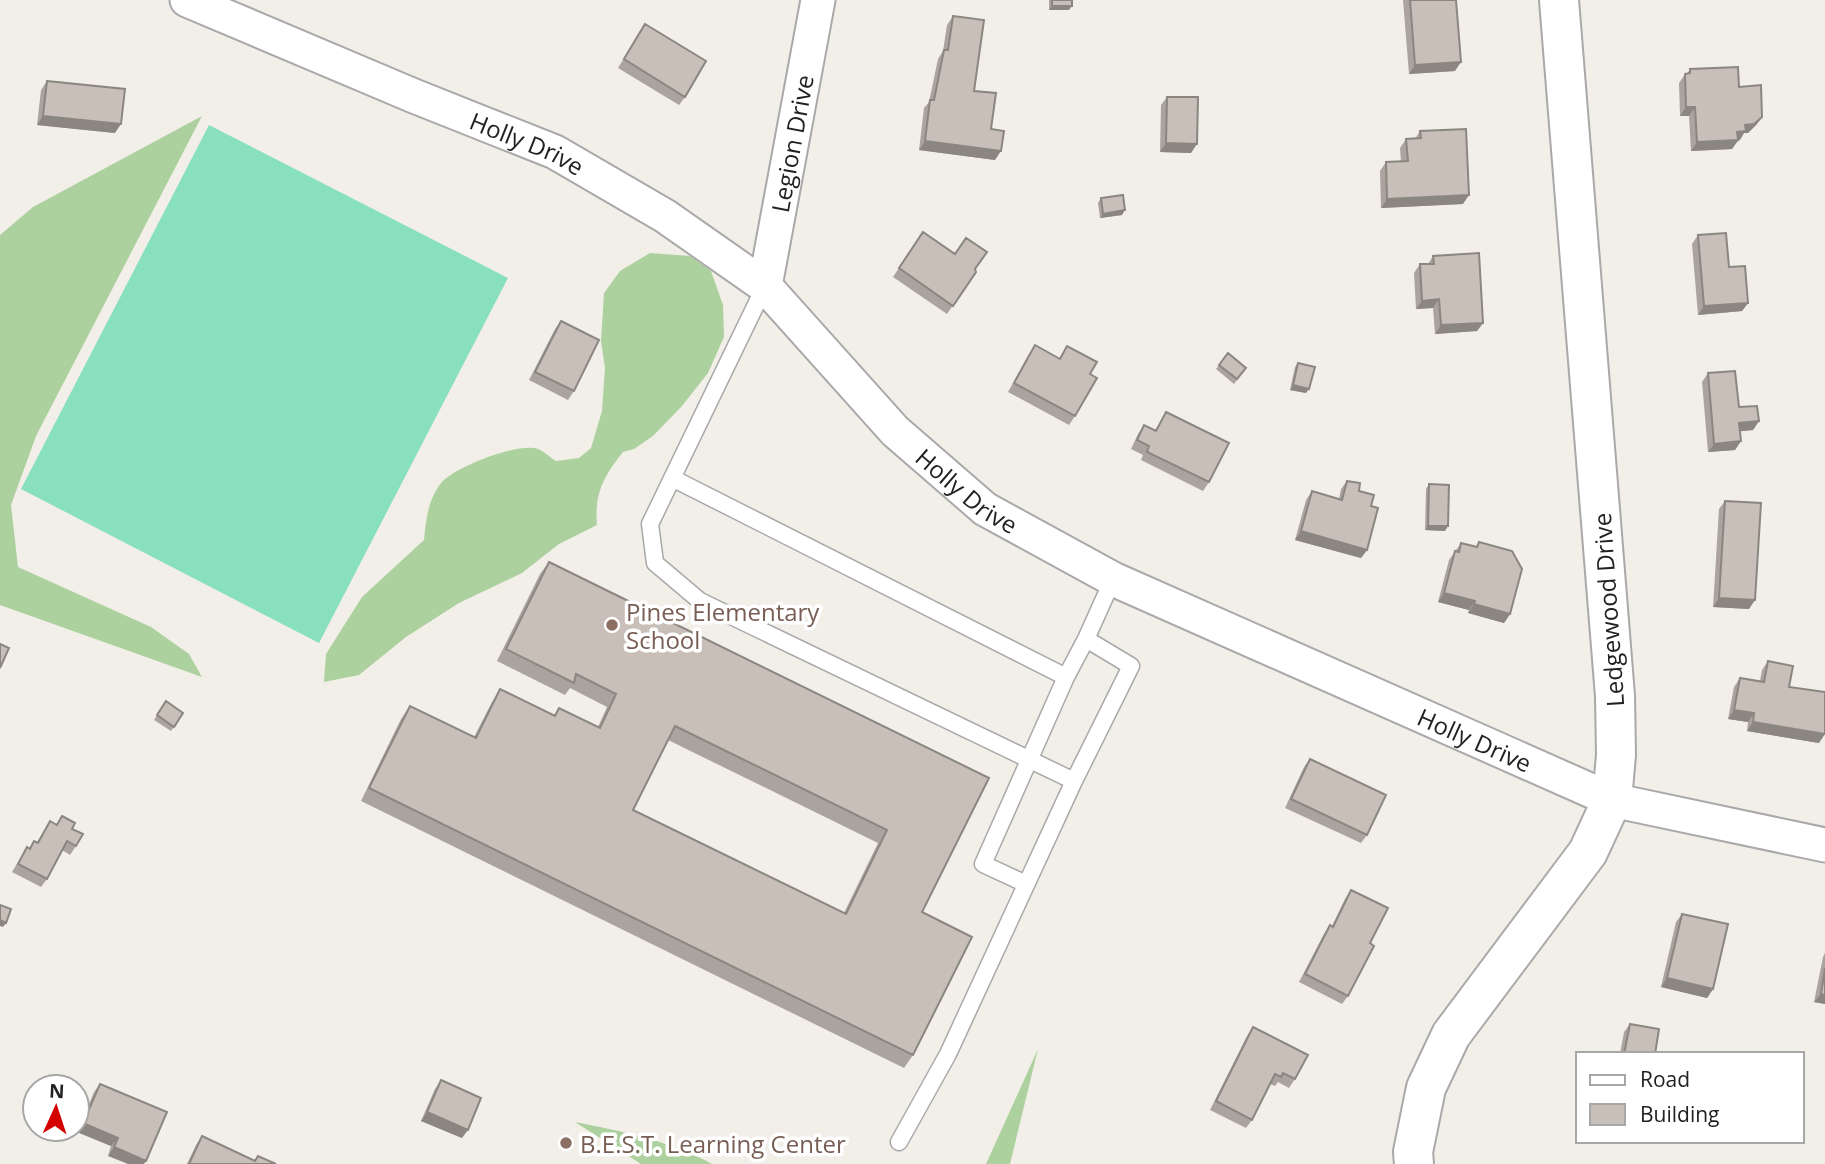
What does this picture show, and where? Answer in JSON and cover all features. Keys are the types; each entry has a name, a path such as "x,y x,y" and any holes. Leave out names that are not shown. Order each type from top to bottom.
{"street":[{"name":"Holly Drive","path":"187,0 555,152 664,216 765,286 895,431 985,509 1113,579 1612,800 1825,845"},
{"name":"Legion Drive","path":"765,286 818,0"},
{"name":"Ledgewood Drive","path":"1414,1164 1413,1152 1426,1088 1451,1035 1588,852 1612,800 1616,755 1615,696 1559,0"}],"lane":[{"path":"765,286 650,524 655,563 700,601 1074,781"},
{"path":"672,478 1066,677"},
{"path":"1027,884 983,864 1113,579"},
{"path":"899,1142 948,1054 1074,781 1131,666 1086,639"}],"green space":[{"path":"202,116 36,436 11,505 18,567 151,627 189,654 202,677 0,605 0,235 33,207"},
{"path":"209,125 508,278 319,643 21,489"},
{"path":"650,253 690,256 711,271 723,305 724,337 708,373 682,406 653,436 634,449 623,452 611,469 599,494 597,525 559,544 522,573 459,603 406,637 359,675 324,682 326,654 362,597 424,540 430,503 441,483 472,463 502,452 538,449 556,461 579,458 591,448 602,411 605,368 601,341 604,293 620,271"},
{"path":"1038,1049 1010,1164 986,1164"},
{"path":"575,1122 663,1143 712,1164 641,1164"}],"building":[{"path":"1052,0 1072,0 1072,6 1052,6"},
{"path":"1410,0 1456,0 1461,62 1415,65"},
{"path":"953,16 984,20 974,91 996,93 991,129 1004,131 1001,151 925,141 930,100 934,100 944,50 948,50"},
{"path":"645,24 706,61 685,97 624,59"},
{"path":"1738,67 1739,87 1761,85 1762,117 1754,124 1745,125 1746,131 1737,132 1738,140 1697,142 1695,107 1686,107 1685,74 1690,73 1690,69"},
{"path":"47,81 125,89 121,124 43,116"},
{"path":"1167,97 1198,97 1197,144 1166,143"},
{"path":"1466,129 1469,195 1387,199 1386,162 1408,161 1406,139 1421,138 1420,131"},
{"path":"1123,195 1125,210 1103,214 1101,198"},
{"path":"923,232 955,254 966,238 987,252 953,306 899,268"},
{"path":"1726,233 1729,267 1745,266 1748,303 1704,306 1698,235"},
{"path":"1479,253 1483,323 1441,325 1439,299 1422,301 1420,264 1434,264 1433,256"},
{"path":"561,321 599,340 574,391 535,372"},
{"path":"1035,345 1060,359 1067,346 1097,362 1090,374 1097,378 1075,416 1014,383"},
{"path":"1228,353 1246,368 1237,379 1219,365"},
{"path":"1298,363 1315,367 1309,389 1293,385"},
{"path":"1735,371 1739,407 1757,406 1759,421 1739,423 1741,441 1714,444 1708,373"},
{"path":"1166,412 1229,443 1209,482 1147,452 1149,446 1137,440 1144,425 1156,431"},
{"path":"1347,481 1360,483 1359,491 1374,495 1371,506 1378,508 1367,550 1301,531 1312,491 1342,500"},
{"path":"1429,484 1449,485 1448,526 1428,526"},
{"path":"1725,501 1761,503 1755,600 1719,598"},
{"path":"1479,542 1512,551 1522,569 1510,614 1444,593 1455,551 1459,552 1461,543 1477,547"},
{"path":"549,562 989,778 922,912 972,937 913,1055 369,788 410,706 476,738 500,689 555,716 559,708 600,728 616,694 576,674 574,683 506,649","holes":["675,726 887,830 846,914 633,810"]},
{"path":"0,644 9,648 0,668"},
{"path":"1768,661 1793,666 1789,687 1825,692 1825,734 1753,722 1754,713 1734,710 1740,678 1764,682"},
{"path":"166,701 183,713 174,727 157,715"},
{"path":"1310,759 1386,795 1367,835 1291,799"},
{"path":"62,816 75,823 72,829 83,834 76,846 67,841 47,879 18,864 27,847 30,849 34,841 38,843 50,821 57,825"},
{"path":"1351,890 1388,908 1370,943 1374,946 1348,996 1305,974"},
{"path":"0,905 11,909 6,923 0,920"},
{"path":"1682,914 1728,924 1713,989 1667,978"},
{"path":"1825,968 1825,995 1821,994"},
{"path":"1630,1024 1659,1029 1655,1052 1624,1052"},
{"path":"1253,1027 1308,1055 1295,1079 1283,1073 1281,1077 1275,1074 1252,1120 1216,1101"},
{"path":"441,1080 481,1098 468,1130 427,1112"},
{"path":"100,1084 167,1112 146,1161 114,1147 118,1138 91,1126 91,1105"},
{"path":"202,1136 255,1161 258,1156 276,1164 189,1164"}],"place":[{"name":"Pines Elementary School","path":"612,625"},
{"name":"B.E.S.T. Learning Center","path":"566,1143"}]}
